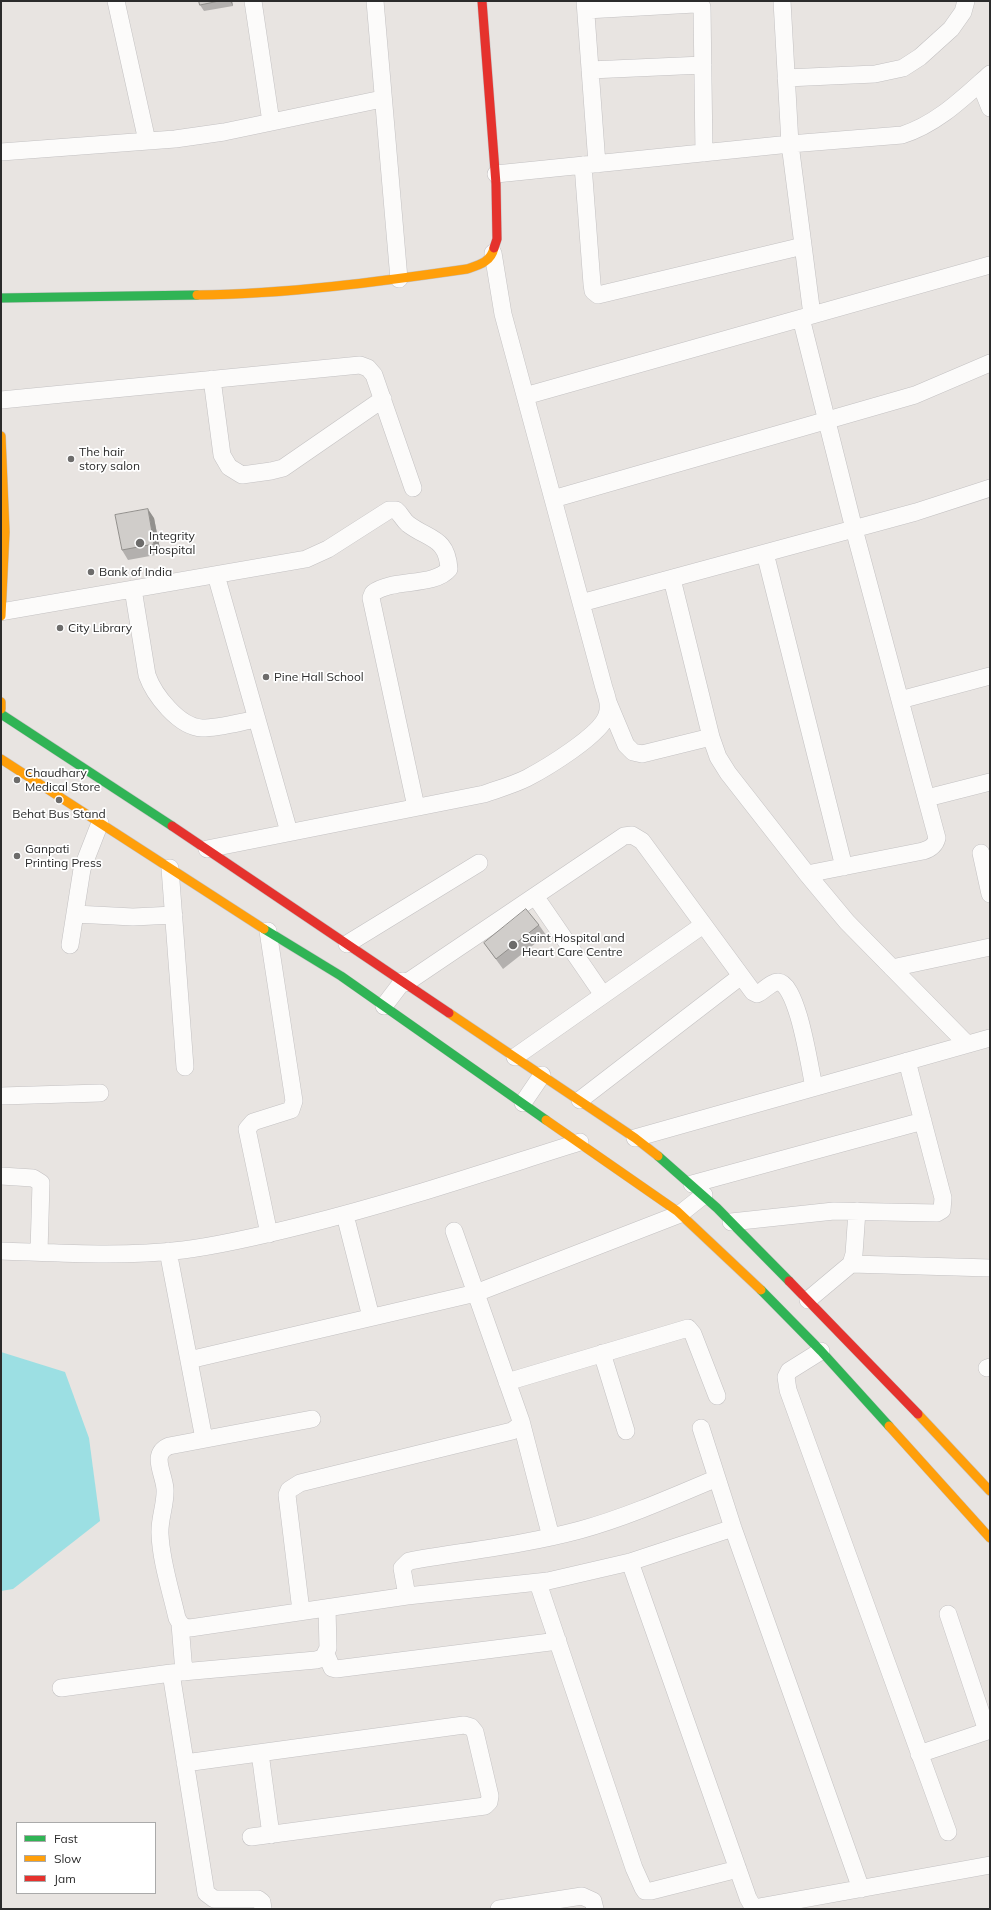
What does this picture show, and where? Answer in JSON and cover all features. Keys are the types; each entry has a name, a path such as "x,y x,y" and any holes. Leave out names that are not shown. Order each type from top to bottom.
{"main road":[{"path":"1,298 226,295 322,289 467,269 483,264 493,254 497,239 496,174 482,1"},
{"path":"1,436 5,532 1,616"},
{"path":"1,702 1,708"},
{"path":"1,714 127,795 347,944 396,992 525,1100 580,1142 692,1205 731,1222 890,1383 990,1491"},
{"path":"1,759 268,931 312,957 396,992 515,1057 540,1079 580,1100 635,1138 692,1184 692,1205 740,1270 821,1352 990,1538"}],"street":[{"path":"116,1 147,141"},
{"path":"253,1 271,122"},
{"path":"375,1 382,99 399,279"},
{"path":"782,1 790,144 803,246 807,316 828,421 854,529 937,838 935,844 930,849 807,874"},
{"path":"786,78 875,74 903,68 920,57 951,29 963,12 966,1"},
{"path":"704,153 702,7 699,4 585,5 590,70 590,164 593,291 598,295 803,246"},
{"path":"590,70 703,64"},
{"path":"496,174 790,144 902,135 919,130 937,118 985,79 990,108"},
{"path":"1,152 147,141 224,132 382,99"},
{"path":"493,254 503,314 525,396 608,702 626,745 633,752 642,754 711,737"},
{"path":"525,396 990,265"},
{"path":"553,499 914,395 990,363"},
{"path":"1,400 360,365 368,368 374,375 412,488"},
{"path":"212,379 222,455 229,467 242,474 271,471 283,468 383,399"},
{"path":"582,603 854,529 946,503 990,488"},
{"path":"1,612 306,559 328,549 394,509 399,512 407,523 440,542 447,554 449,569 446,573 440,576 384,587 373,593 371,598 416,807"},
{"path":"765,553 844,867"},
{"path":"216,575 289,832"},
{"path":"672,579 711,737 718,757 728,774 847,922 967,1044"},
{"path":"133,589 147,675 152,689 161,701 195,727 212,727 257,719"},
{"path":"900,700 990,676"},
{"path":"207,849 484,794 527,778 548,766 590,737 607,715 608,702"},
{"path":"927,798 990,782"},
{"path":"70,945 82,869 100,823"},
{"path":"396,992 624,836 632,835 642,840 753,992 757,994 776,982 784,984 792,994 814,1087"},
{"path":"981,853 990,894"},
{"path":"347,944 479,863"},
{"path":"170,868 185,1068"},
{"path":"535,896 603,995"},
{"path":"75,914 133,917 174,915"},
{"path":"515,1057 703,925"},
{"path":"268,931 294,1101 291,1110 253,1122 247,1129 269,1234"},
{"path":"892,968 990,946"},
{"path":"580,1100 741,976"},
{"path":"635,1138 967,1044 988,1042"},
{"path":"731,1222 804,1213 857,1211 937,1213 942,1210 943,1198 907,1061"},
{"path":"525,1100 540,1079"},
{"path":"1,1096 100,1093"},
{"path":"692,1184 923,1121"},
{"path":"1,1251 105,1255 183,1250 269,1234 345,1215 580,1142"},
{"path":"1,1176 33,1178 41,1183 39,1252"},
{"path":"189,1360 476,1293 692,1205"},
{"path":"808,1300 851,1264 854,1254 857,1211"},
{"path":"345,1215 371,1317"},
{"path":"454,1231 521,1421 551,1537"},
{"path":"168,1251 204,1439"},
{"path":"851,1264 990,1268"},
{"path":"507,1382 688,1328 693,1334 717,1396"},
{"path":"821,1352 789,1371 786,1377 788,1390 948,1832"},
{"path":"602,1353 626,1431"},
{"path":"263,1909 262,1902 258,1899 214,1899 206,1893 185,1763 177,1673 180,1624 160,1546 160,1523 165,1490 159,1454 163,1449 169,1446 312,1419"},
{"path":"301,1611 287,1495 289,1490 300,1483 512,1431 517,1429 521,1421"},
{"path":"701,1428 733,1528 862,1888"},
{"path":"407,1596 402,1568 409,1561 551,1537 581,1530 621,1517 717,1478"},
{"path":"180,1624 190,1628 407,1596 538,1583 630,1562 733,1528"},
{"path":"630,1562 750,1903 753,1907 797,1905 862,1888 990,1865"},
{"path":"538,1583 634,1868 643,1888 650,1891 738,1869"},
{"path":"61,1688 177,1673 306,1662 323,1658 328,1648 327,1608"},
{"path":"920,1754 988,1730 948,1614"},
{"path":"326,1654 332,1668 336,1669 558,1641"},
{"path":"185,1763 464,1725 471,1727 475,1732 490,1796 489,1802 485,1806 251,1837"},
{"path":"260,1753 271,1835"},
{"path":"499,1909 582,1896 593,1900 595,1909"}],"water":[{"path":"1,1352 65,1372 89,1438 100,1521 13,1589 1,1591"}],"building":[{"path":"199,1 219,1 200,5"},
{"path":"148,509 154,544 122,550 115,515"},
{"path":"526,909 539,925 496,959 484,943"}],"traffic: fast":[{"path":"1,298 197,295"},
{"path":"1,714 172,826"},
{"path":"264,929 341,976 546,1120"},
{"path":"658,1156 717,1208 789,1281"},
{"path":"761,1290 821,1351 889,1426"}],"traffic: slow":[{"path":"197,295 299,290 366,283 467,269 487,260 494,248"},
{"path":"1,436 5,532 1,616"},
{"path":"1,702 1,709"},
{"path":"1,759 264,929"},
{"path":"449,1013 635,1138 658,1156"},
{"path":"546,1120 677,1211 761,1290"},
{"path":"918,1414 990,1491"},
{"path":"889,1426 990,1538"}],"traffic: jam":[{"path":"482,1 496,184 497,239 494,248"},
{"path":"172,826 449,1013"},
{"path":"789,1281 918,1414"}],"place":[{"name":"The hair story salon","path":"71,459"},
{"name":"Integrity Hospital","path":"140,543"},
{"name":"Bank of India","path":"91,572"},
{"name":"City Library","path":"60,628"},
{"name":"Pine Hall School","path":"266,677"},
{"name":"Chaudhary Medical Store","path":"17,780"},
{"name":"Behat Bus Stand","path":"59,800"},
{"name":"Ganpati Printing Press","path":"17,856"},
{"name":"Saint Hospital and Heart Care Centre","path":"513,945"}]}
